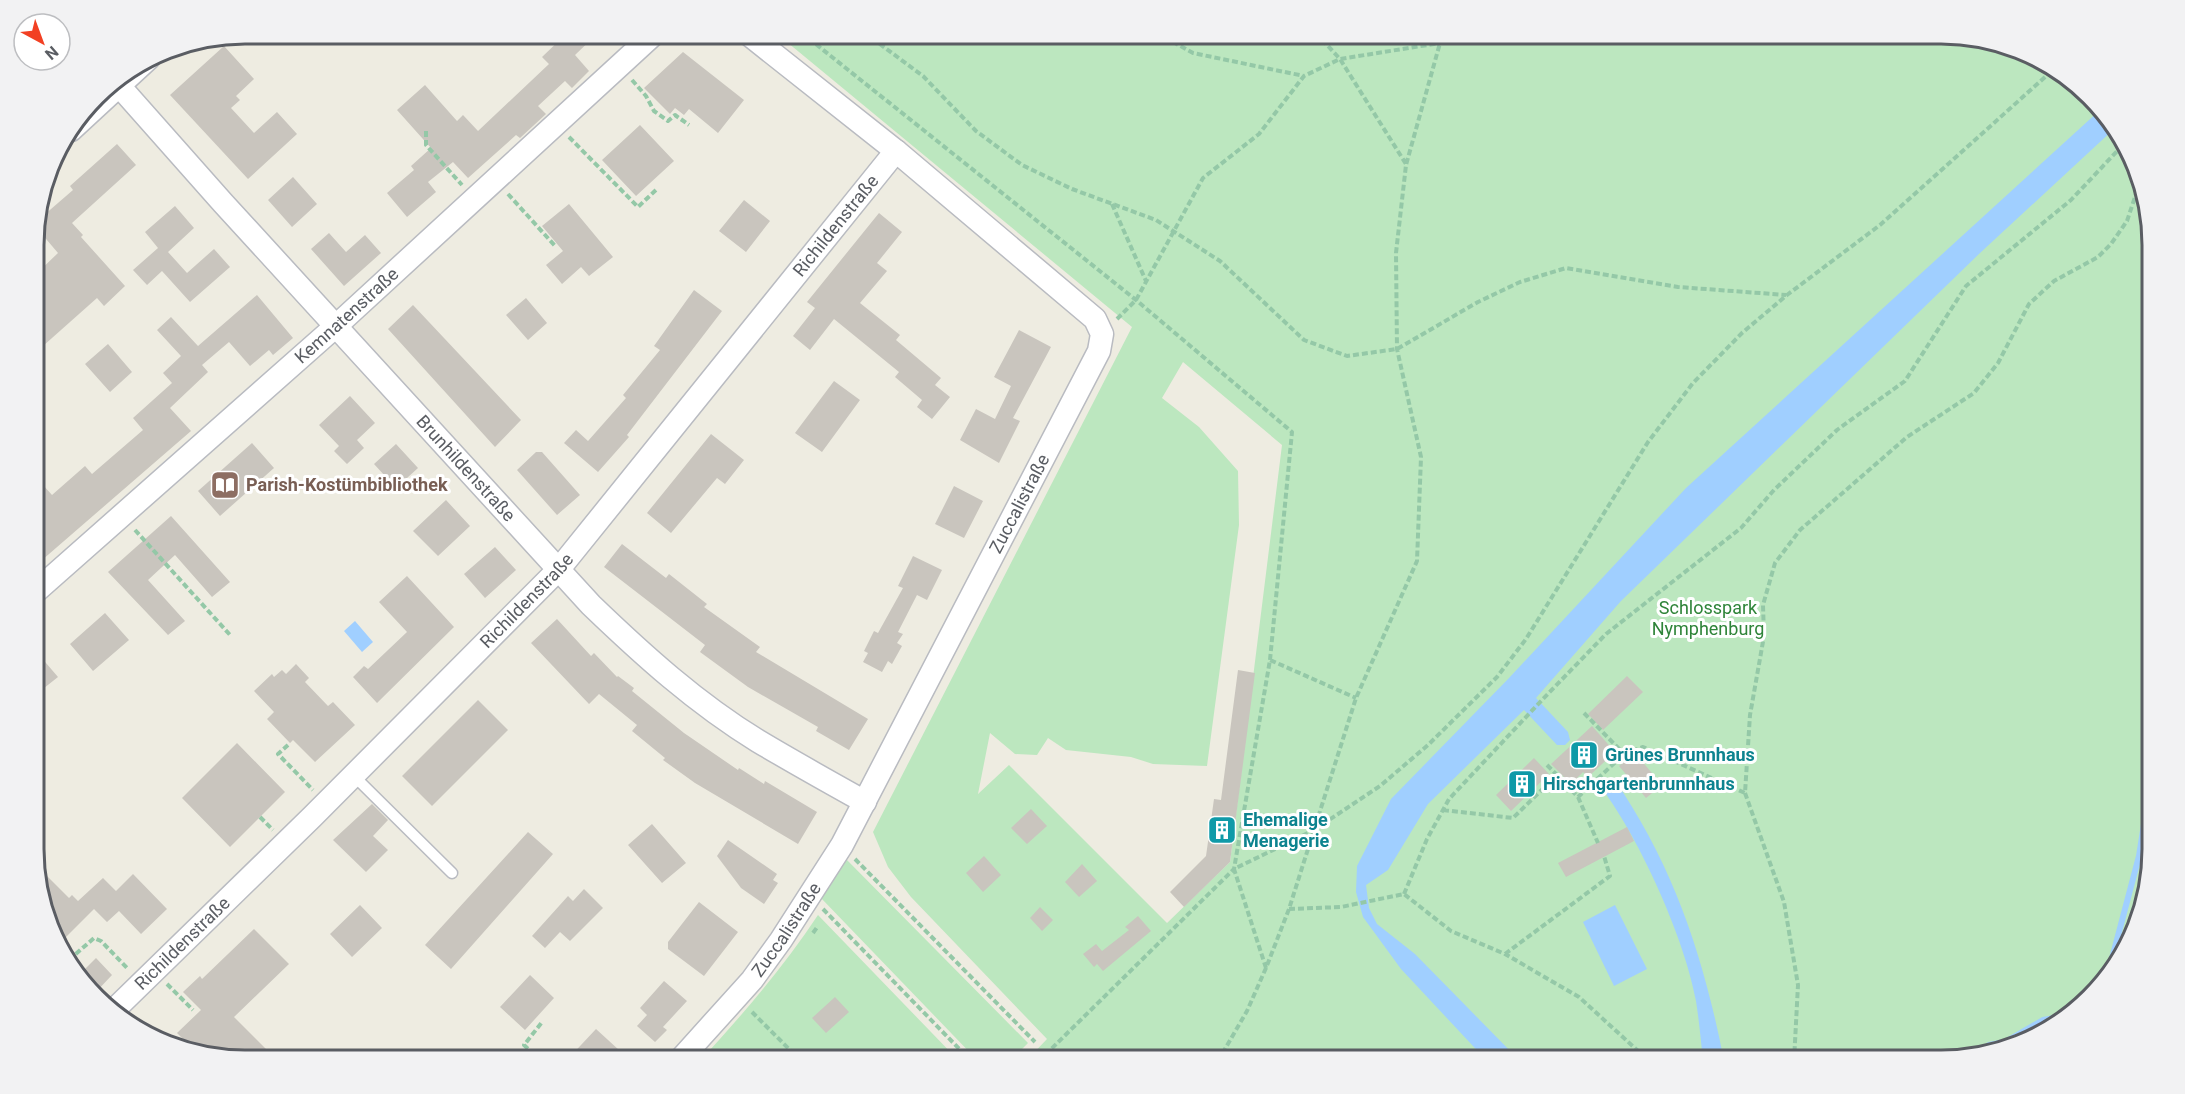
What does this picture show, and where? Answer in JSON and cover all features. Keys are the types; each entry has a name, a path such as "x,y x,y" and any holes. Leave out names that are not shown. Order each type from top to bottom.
{"street":[{"name":"Kemnatenstraße","path":"44,584 336,326 643,44"},
{"path":"761,44 896,151 1095,319 1102,334"},
{"name":"Brunhildenstraße","path":"120,87 591,605 674,681 757,740 865,802"},
{"name":"Richildenstraße","path":"118,1006 354,776 559,569 896,151"},
{"name":"Zuccalistraße","path":"689,1050 752,980 842,845 1099,351 1102,334"}],"lane":[{"path":"354,776 452,873"}],"path":[{"path":"880,44 923,76 976,131 1022,165 1072,189 1156,220 1220,261 1304,340 1347,356 1397,349 1478,302 1520,282 1566,268 1678,287 1787,295"},
{"path":"1177,44 1193,53 1304,76"},
{"path":"1326,44 1340,59 1406,165"},
{"path":"1102,334 1136,300 1203,178 1259,134 1304,76 1340,59 1434,44"},
{"path":"1226,1050 1266,968 1289,909 1356,698 1417,561 1421,457 1397,349 1395,253 1406,165 1440,44"},
{"path":"1051,1050 1234,869 1314,830 1380,786 1428,745 1497,677 1526,639 1648,442 1693,383 1742,333 1787,295 1880,225 2048,75"},
{"path":"636,86 658,115 668,121 675,114 689,125"},
{"path":"555,124 638,207 658,188"},
{"path":"426,131 426,146 463,186"},
{"path":"1404,894 1427,839 1449,799 1542,700 1606,634 1741,528 1774,490 1837,430 1905,381 1966,286 2071,200 2118,150"},
{"path":"1795,1050 1798,985 1784,902 1745,793 1750,715 1764,636 1763,605 1775,563 1800,530 1907,437 1974,393 1998,363 2030,304 2054,281 2098,257 2111,244 2127,220 2135,195"},
{"path":"1111,204 1146,281"},
{"path":"524,212 556,247"},
{"path":"121,515 231,636"},
{"path":"1266,968 1234,869 1270,660 1356,698"},
{"path":"1584,713 1624,754"},
{"path":"288,745 278,754 297,774"},
{"path":"1578,797 1624,754 1643,747 1745,793"},
{"path":"1547,765 1578,797 1598,843"},
{"path":"1443,810 1513,818 1557,775"},
{"path":"260,817 265,822"},
{"path":"842,845 1035,1042"},
{"path":"1505,954 1610,876 1604,856"},
{"path":"1289,909 1355,903 1404,894"},
{"path":"1404,894 1450,931 1505,954 1579,997 1637,1050"},
{"path":"809,896 960,1050"},
{"path":"74,956 94,938 101,941 193,1010"},
{"path":"752,1012 790,1050"},
{"path":"529,1050 524,1045 543,1021"}],"green space":[{"name":"Schlosspark Nymphenburg","path":"789,44 1953,44 1979,47 2005,54 2052,77 2092,112 2115,144 2135,193 2142,245 2142,849 2140,875 2135,901 2126,926 2108,961 2073,1001 2052,1017 2029,1030 1979,1047 1953,1050 1036,1050 1047,1039 911,897 888,867 873,832 1132,327","holes":["1183,362 1282,445 1230,862 1167,923 1009,765 978,794 990,733 1015,754 1037,755 1048,738 1066,750 1131,757 1153,764 1207,766 1239,525 1238,471 1199,427 1162,398"]},
{"path":"845,858 1028,1043 1021,1050 967,1050 821,898"},
{"path":"818,915 948,1050 710,1050 791,954"}],"water":[{"path":"2094,115 2108,134 1980,253 1621,601 1536,698 1568,732 1570,740 1565,745 1557,745 1524,710 1428,804 1388,870 1366,885 1369,908 1377,924 1415,954 1509,1050 1477,1050 1401,969 1363,917 1356,892 1357,866 1391,799 1509,678 1686,488"},
{"path":"355,621 373,642 362,652 344,631"},
{"path":"1614,779 1654,845 1670,879 1696,949 1722,1050 1702,1050 1696,1001 1682,949 1671,920 1632,835 1603,790"},
{"path":"1615,905 1647,969 1614,986 1583,922"}],"building":[{"path":"556,44 586,44 575,55 589,71 572,88 565,81 538,106 546,114 520,138 516,135 468,178 453,162 428,182 436,192 407,217 387,193 414,170 411,166 431,148 397,110 425,85 457,121 463,115 478,131 549,64 542,57"},
{"path":"224,46 254,79 236,96 240,100 231,108 254,133 277,112 297,134 248,179 170,95"},
{"path":"683,52 744,100 718,133 689,109 684,115 675,108 670,114 644,88"},
{"path":"640,125 674,161 636,196 602,160"},
{"path":"117,144 136,165 72,223 83,235 81,237 125,286 104,306 97,298 44,345 44,266 58,253 44,237 46,213 73,190 70,186"},
{"path":"293,177 317,204 292,227 268,200"},
{"path":"744,200 770,221 746,252 719,231"},
{"path":"569,204 613,257 589,276 581,267 562,284 546,265 563,251 542,226"},
{"path":"175,206 194,228 168,252 187,273 214,249 230,267 190,302 162,271 147,285 133,270 158,248 145,232"},
{"path":"879,213 902,232 877,263 887,271 860,303 900,335 896,340 941,378 935,385 950,397 932,419 917,407 922,400 895,377 899,372 834,319 810,350 793,336 815,308 807,302"},
{"path":"329,233 346,252 365,235 381,253 344,286 311,249"},
{"path":"694,290 722,311 627,435 629,437 598,472 564,443 576,430 588,441 626,398 623,395 660,350 654,346"},
{"path":"257,295 293,338 273,355 269,350 250,366 229,342 202,365 208,372 170,408 191,431 44,558 44,486 52,495 85,466 92,474 143,430 133,418 172,383 163,373 181,356 157,330 171,317 198,346"},
{"path":"526,298 547,323 528,340 506,315"},
{"path":"413,305 521,420 495,447 388,329"},
{"path":"1019,330 1051,347 1013,418 1020,421 999,463 960,440 976,409 995,419 1011,386 994,377"},
{"path":"108,344 132,372 110,392 85,364"},
{"path":"834,381 860,400 822,452 795,433"},
{"path":"350,396 375,423 357,440 364,448 347,464 334,451 339,446 319,425"},
{"path":"711,434 744,460 725,484 717,478 671,533 647,513"},
{"path":"252,443 274,468 220,516 198,491"},
{"path":"396,444 418,468 396,488 374,464"},
{"path":"536,452 542,452 580,495 557,515 517,470"},
{"path":"954,486 983,501 964,538 935,524"},
{"path":"446,500 470,526 438,556 413,531"},
{"path":"171,516 230,582 212,597 175,555 148,580 185,621 168,635 108,572"},
{"path":"622,544 666,578 669,574 707,604 704,607 760,647 756,652 868,719 849,750 816,731 818,727 748,687 700,652 705,645 604,567"},
{"path":"495,547 516,570 485,598 464,574"},
{"path":"913,556 942,570 927,600 917,595 898,632 903,634 897,643 902,646 892,664 888,661 882,672 863,662 868,653 864,651 874,631 878,633 903,588 898,586"},
{"path":"407,576 454,627 377,703 353,677 364,666 368,669 407,632 379,602"},
{"path":"105,613 129,640 93,671 70,644"},
{"path":"557,619 591,656 594,653 617,677 634,688 632,691 684,733 738,770 739,768 764,784 765,781 817,812 798,844 695,783 663,760 665,758 632,731 637,725 599,694 589,704 531,643"},
{"path":"44,661 58,677 44,688"},
{"path":"296,664 309,678 305,682 328,706 333,702 355,725 315,762 293,740 290,743 267,719 274,712 254,691 272,674 274,677 282,670 286,674"},
{"path":"1238,670 1255,673 1230,862 1184,907 1170,892 1206,856 1214,799 1221,800"},
{"path":"1627,676 1643,692 1603,730 1588,714"},
{"path":"478,700 508,730 432,806 402,776"},
{"name":"Grünes Brunnhaus","path":"1592,726 1615,752 1588,777 1583,772 1571,784 1551,764"},
{"path":"237,743 285,792 230,847 182,798"},
{"path":"1635,753 1662,785 1646,798 1619,766"},
{"name":"Hirschgartenbrunnhaus","path":"1534,758 1549,774 1511,811 1496,795"},
{"path":"372,804 388,820 373,836 388,850 366,872 333,840"},
{"path":"1031,809 1047,826 1027,844 1011,828"},
{"path":"652,824 686,863 662,883 628,845"},
{"path":"1627,827 1634,841 1566,877 1558,863"},
{"path":"528,832 553,854 451,969 425,945"},
{"path":"728,840 777,874 773,880 778,883 764,904 741,888 717,856"},
{"path":"984,856 1001,875 983,892 966,873"},
{"path":"1082,864 1097,881 1079,897 1065,882"},
{"path":"45,874 69,898 72,895 78,901 103,878 116,891 133,874 167,909 141,934 119,911 107,922 94,909 64,939 54,914"},
{"path":"584,889 603,908 570,941 560,932 545,948 532,936 568,896 573,901"},
{"path":"699,902 738,932 704,976 668,949 668,942"},
{"path":"360,905 382,928 352,957 330,934"},
{"path":"1040,907 1053,920 1042,931 1030,918"},
{"path":"1138,916 1151,931 1103,971 1097,964 1094,967 1083,954 1096,944 1102,951 1129,930 1125,927"},
{"path":"254,929 289,964 234,1017 267,1050 219,1049 186,1042 177,1033 201,1010 183,992 200,976 202,979"},
{"path":"96,958 112,975 99,988 84,970"},
{"path":"530,975 554,998 525,1030 500,1007"},
{"path":"664,981 687,1001 663,1027 667,1030 655,1042 637,1026 647,1015 640,1008"},
{"path":"835,997 849,1012 826,1033 812,1018"},
{"path":"596,1029 619,1050 576,1050"}],"waterway":[{"path":"2114,950 2142,837"},
{"path":"2017,1035 2048,1019"}],"place":[{"name":"Parish-Kostümbibliothek","path":"225,485"},
{"name":"Grünes Brunnhaus","path":"1584,755"},
{"name":"Hirschgartenbrunnhaus","path":"1522,784"},
{"name":"Ehemalige Menagerie","path":"1222,830"}]}
